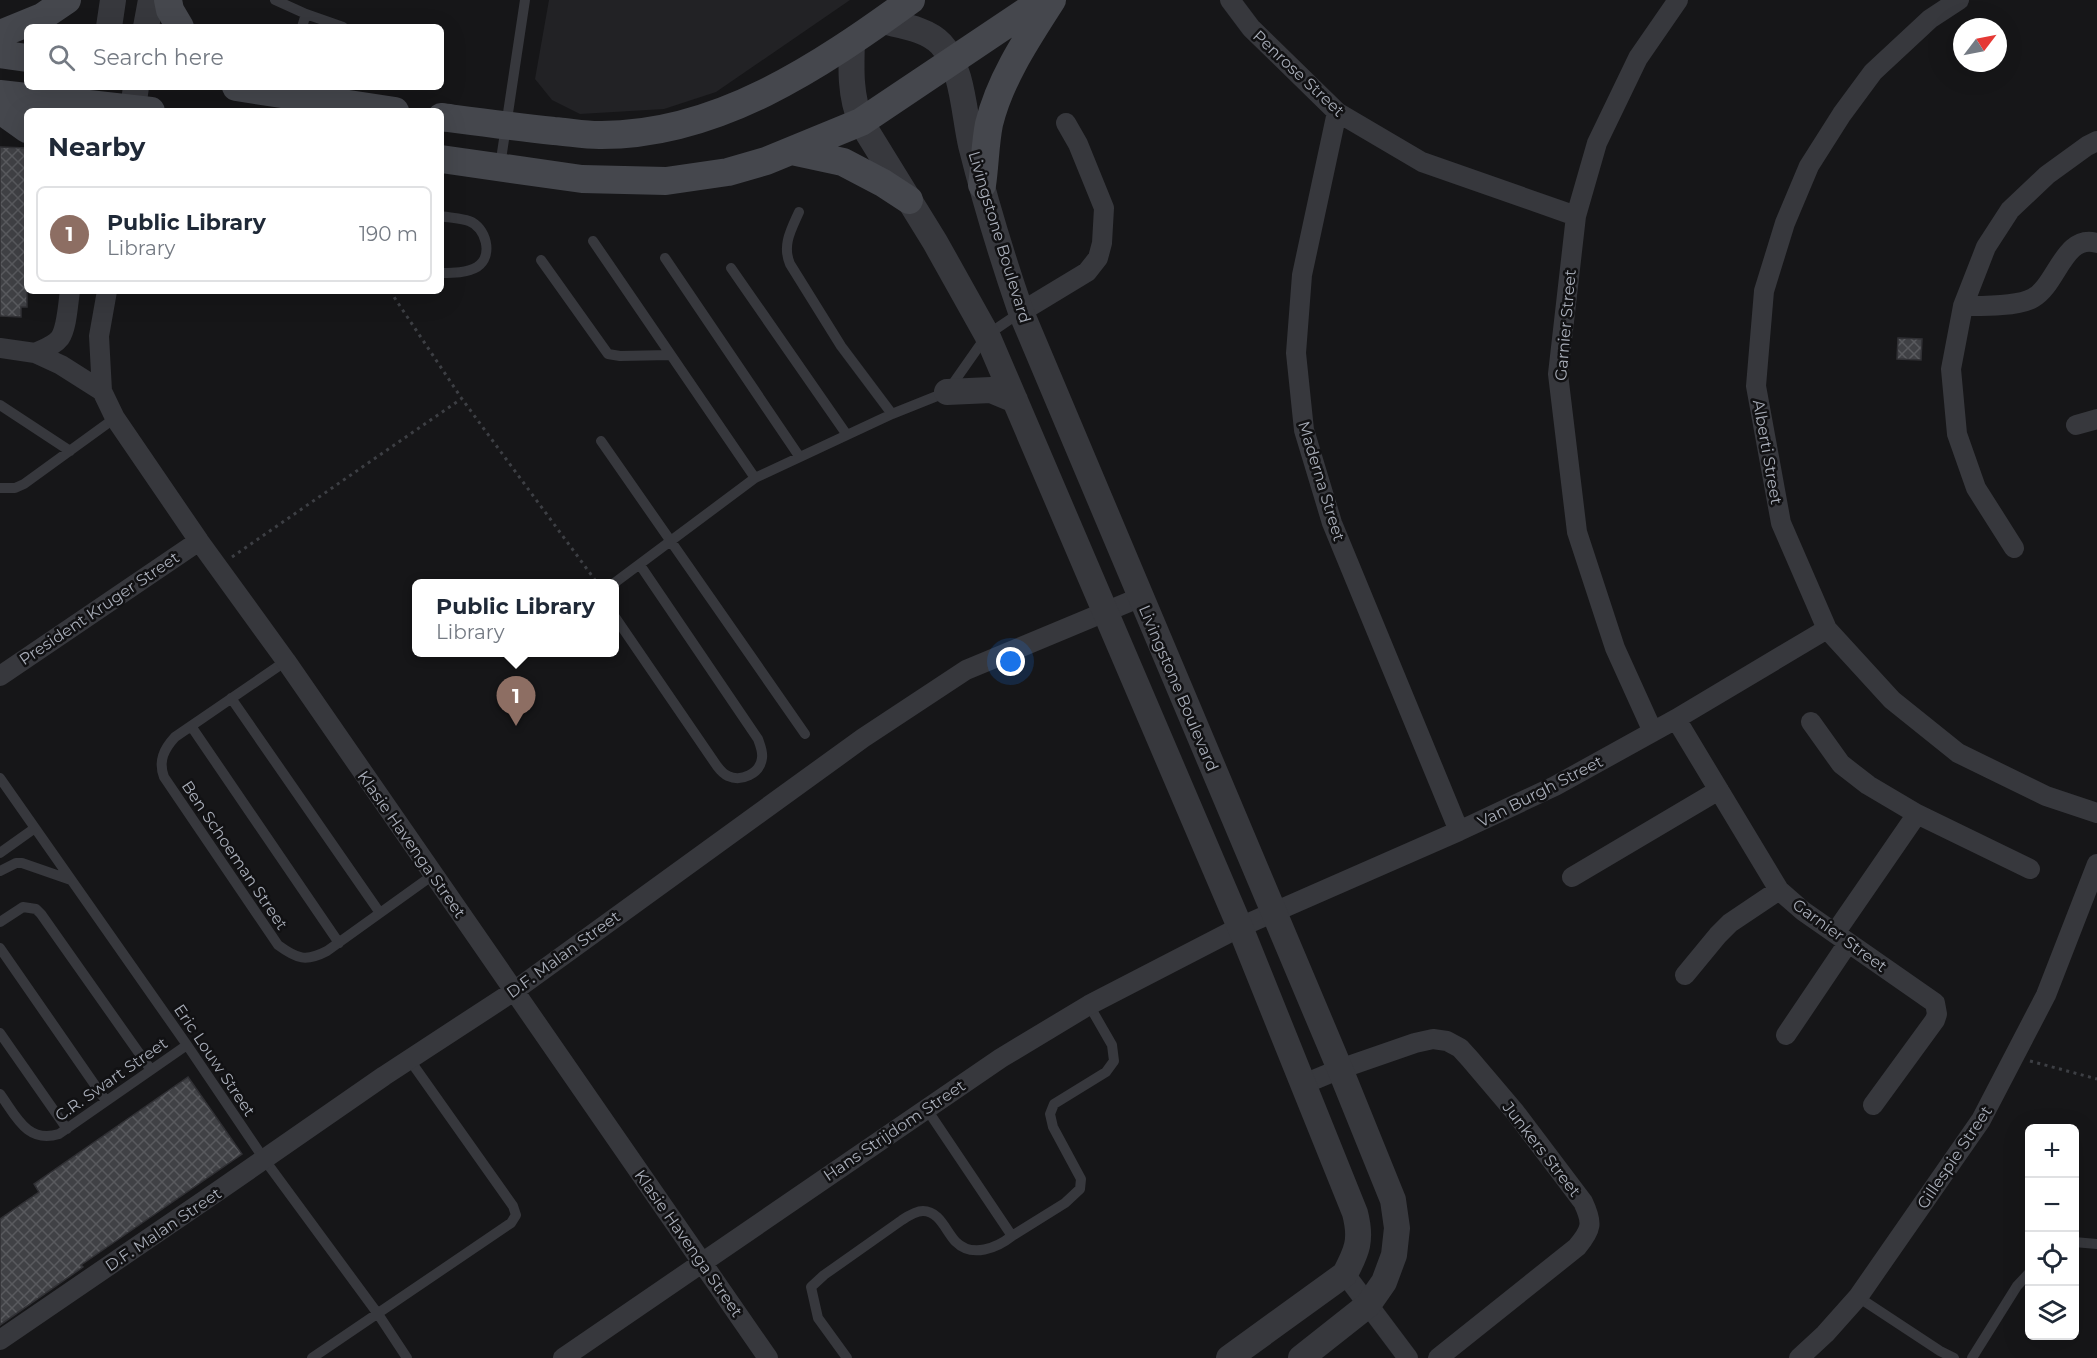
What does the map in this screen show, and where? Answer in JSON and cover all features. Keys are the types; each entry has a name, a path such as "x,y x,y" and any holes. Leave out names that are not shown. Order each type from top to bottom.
{"main road":[{"path":"25,24 42,17 68,0"},
{"path":"168,0 170,10 178,24"},
{"path":"444,117 599,135 656,132 708,118 762,95 852,41 911,0"},
{"path":"444,159 582,179 666,181 728,172 766,161 861,122 1042,0"},
{"path":"982,185 989,125 1000,91 1013,62 1052,0"},
{"path":"0,34 24,24"},
{"path":"0,54 24,58"},
{"path":"264,90 348,101 381,108"},
{"path":"0,94 139,104"},
{"path":"0,110 24,127"},
{"path":"792,151 843,162 884,183 909,200"}],"street":[{"path":"109,24 113,0"},
{"path":"147,24 151,0"},
{"name":"Penrose Street","path":"1230,0 1251,28 1337,112 1422,162 1576,216"},
{"name":"Garnier Street","path":"1653,732 1615,648 1577,532 1558,374 1576,216 1597,143 1638,58 1678,0"},
{"name":"Alberti Street","path":"1959,0 1930,19 1873,72 1842,114 1809,166 1785,223 1764,291 1756,386 1781,523 1827,629 1892,700 1958,753 2046,796 2097,813"},
{"name":"Livingstone Boulevard","path":"882,21 913,29 934,38 943,46 953,62 982,185 1003,260 1021,312 1393,1200 1397,1228 1394,1255 1384,1282 1368,1305 1301,1358"},
{"path":"852,41 852,83 855,108 861,122 935,242 987,335 1240,927 1355,1214 1359,1229 1356,1254 1345,1274 1229,1358"},
{"name":"Maderna Street","path":"1337,112 1302,275 1296,354 1304,430 1332,523 1459,831"},
{"path":"1021,312 1087,273 1098,258 1102,243 1104,208 1078,144 1066,123"},
{"path":"2014,548 1976,488 1957,434 1951,369 1963,306 1986,247 2010,210 2047,175 2097,141"},
{"path":"1963,306 2024,302 2044,290 2069,252 2078,244 2085,241 2097,243"},
{"path":"35,353 54,344 60,338 69,294"},
{"path":"102,391 99,336 106,294"},
{"path":"0,348 35,353 62,365 102,391"},
{"path":"947,392 990,390 1016,400"},
{"name":"Klasie Havenga Street","path":"102,391 115,418 199,541 286,661 768,1358"},
{"path":"2076,425 2097,419"},
{"name":"President Kruger Street","path":"0,676 199,541"},
{"name":"D.F. Malan Street","path":"0,1340 409,1059 514,991 863,738 966,670 1141,597"},
{"name":"Van Burgh Street","path":"1240,927 1459,831 1555,786 1676,720 1827,629"},
{"name":"Garnier Street","path":"1676,720 1779,890 1803,911 1932,1000 1936,1008 1935,1020 1873,1105"},
{"path":"1811,722 1841,764 1868,785 1917,814 2030,869"},
{"path":"1572,878 1719,790"},
{"path":"1786,1035 1917,814"},
{"name":"Gillespie Street","path":"1799,1358 1825,1334 1858,1297 1981,1120 2046,995 2097,864"},
{"path":"1685,975 1730,923 1779,890"},
{"name":"Hans Strijdom Street","path":"563,1358 1001,1058 1089,1005 1240,927"},
{"name":"Junkers Street","path":"1304,1084 1415,1043 1433,1039 1447,1041 1460,1048 1515,1112 1583,1202 1590,1216 1587,1234 1576,1246 1438,1358"},
{"path":"1345,1274 1408,1358"}],"lane":[{"path":"275,0 334,24"},
{"path":"500,167 508,126 525,0"},
{"path":"303,24 306,14"},
{"path":"799,212 785,253 790,264 841,346 892,414"},
{"path":"444,217 469,221 482,232 487,248 484,261 477,267 467,271 444,273"},
{"path":"593,241 755,478"},
{"path":"665,258 798,456"},
{"path":"542,260 608,354 620,356 670,355"},
{"path":"731,268 847,435"},
{"path":"619,580 755,478 798,456 947,392 987,335 1021,312"},
{"path":"0,405 70,451"},
{"path":"0,488 15,488 24,484 115,418"},
{"path":"601,441 805,734"},
{"path":"619,622 724,775 742,778 752,774 759,767 762,758 758,739 639,565"},
{"name":"Ben Schoeman Street","path":"286,661 191,726 167,746 162,757 161,768 164,777 278,945 294,956 315,958 433,875"},
{"path":"231,698 380,914"},
{"path":"191,726 339,942"},
{"name":"Eric Louw Street","path":"0,778 264,1159 408,1358"},
{"path":"0,853 35,828"},
{"path":"0,871 16,863 22,863 71,880"},
{"path":"0,922 23,908 30,907 41,914 151,1070"},
{"path":"0,948 106,1101"},
{"path":"847,1358 818,1318 811,1287 824,1275 914,1213 924,1211 935,1214 958,1244 970,1250 983,1250 1004,1242 1065,1203 1080,1189 1081,1179 1053,1127 1050,1114 1054,1104 1106,1072 1114,1061 1112,1045 1089,1005"},
{"path":"0,1033 68,1129"},
{"name":"C.R. Swart Street","path":"0,1094 22,1124 38,1137 52,1137 68,1129 187,1045"},
{"path":"312,1358 511,1223 516,1215 513,1206 409,1059"},
{"path":"926,1108 1012,1236"},
{"path":"2079,1242 2094,1244"},
{"path":"1972,1358 2017,1286 2025,1277"},
{"path":"1858,1297 1940,1352 1954,1358"}],"path":[{"path":"392,294 462,399 594,579"},
{"path":"218,567 462,399"},
{"path":"2014,1057 2097,1079"}],"shaded area":[{"path":"549,0 850,0 716,92 664,109 580,114 552,100 535,79"}],"building":[{"path":"0,147 24,148 24,294 27,294 27,307 21,307 21,317 0,316"},
{"path":"1898,338 1922,339 1921,360 1897,359"},
{"path":"188,1077 242,1154 81,1265 83,1267 0,1325 0,1219 39,1192 34,1184"}],"place":[{"name":"Public Library","path":"516,726"}]}
